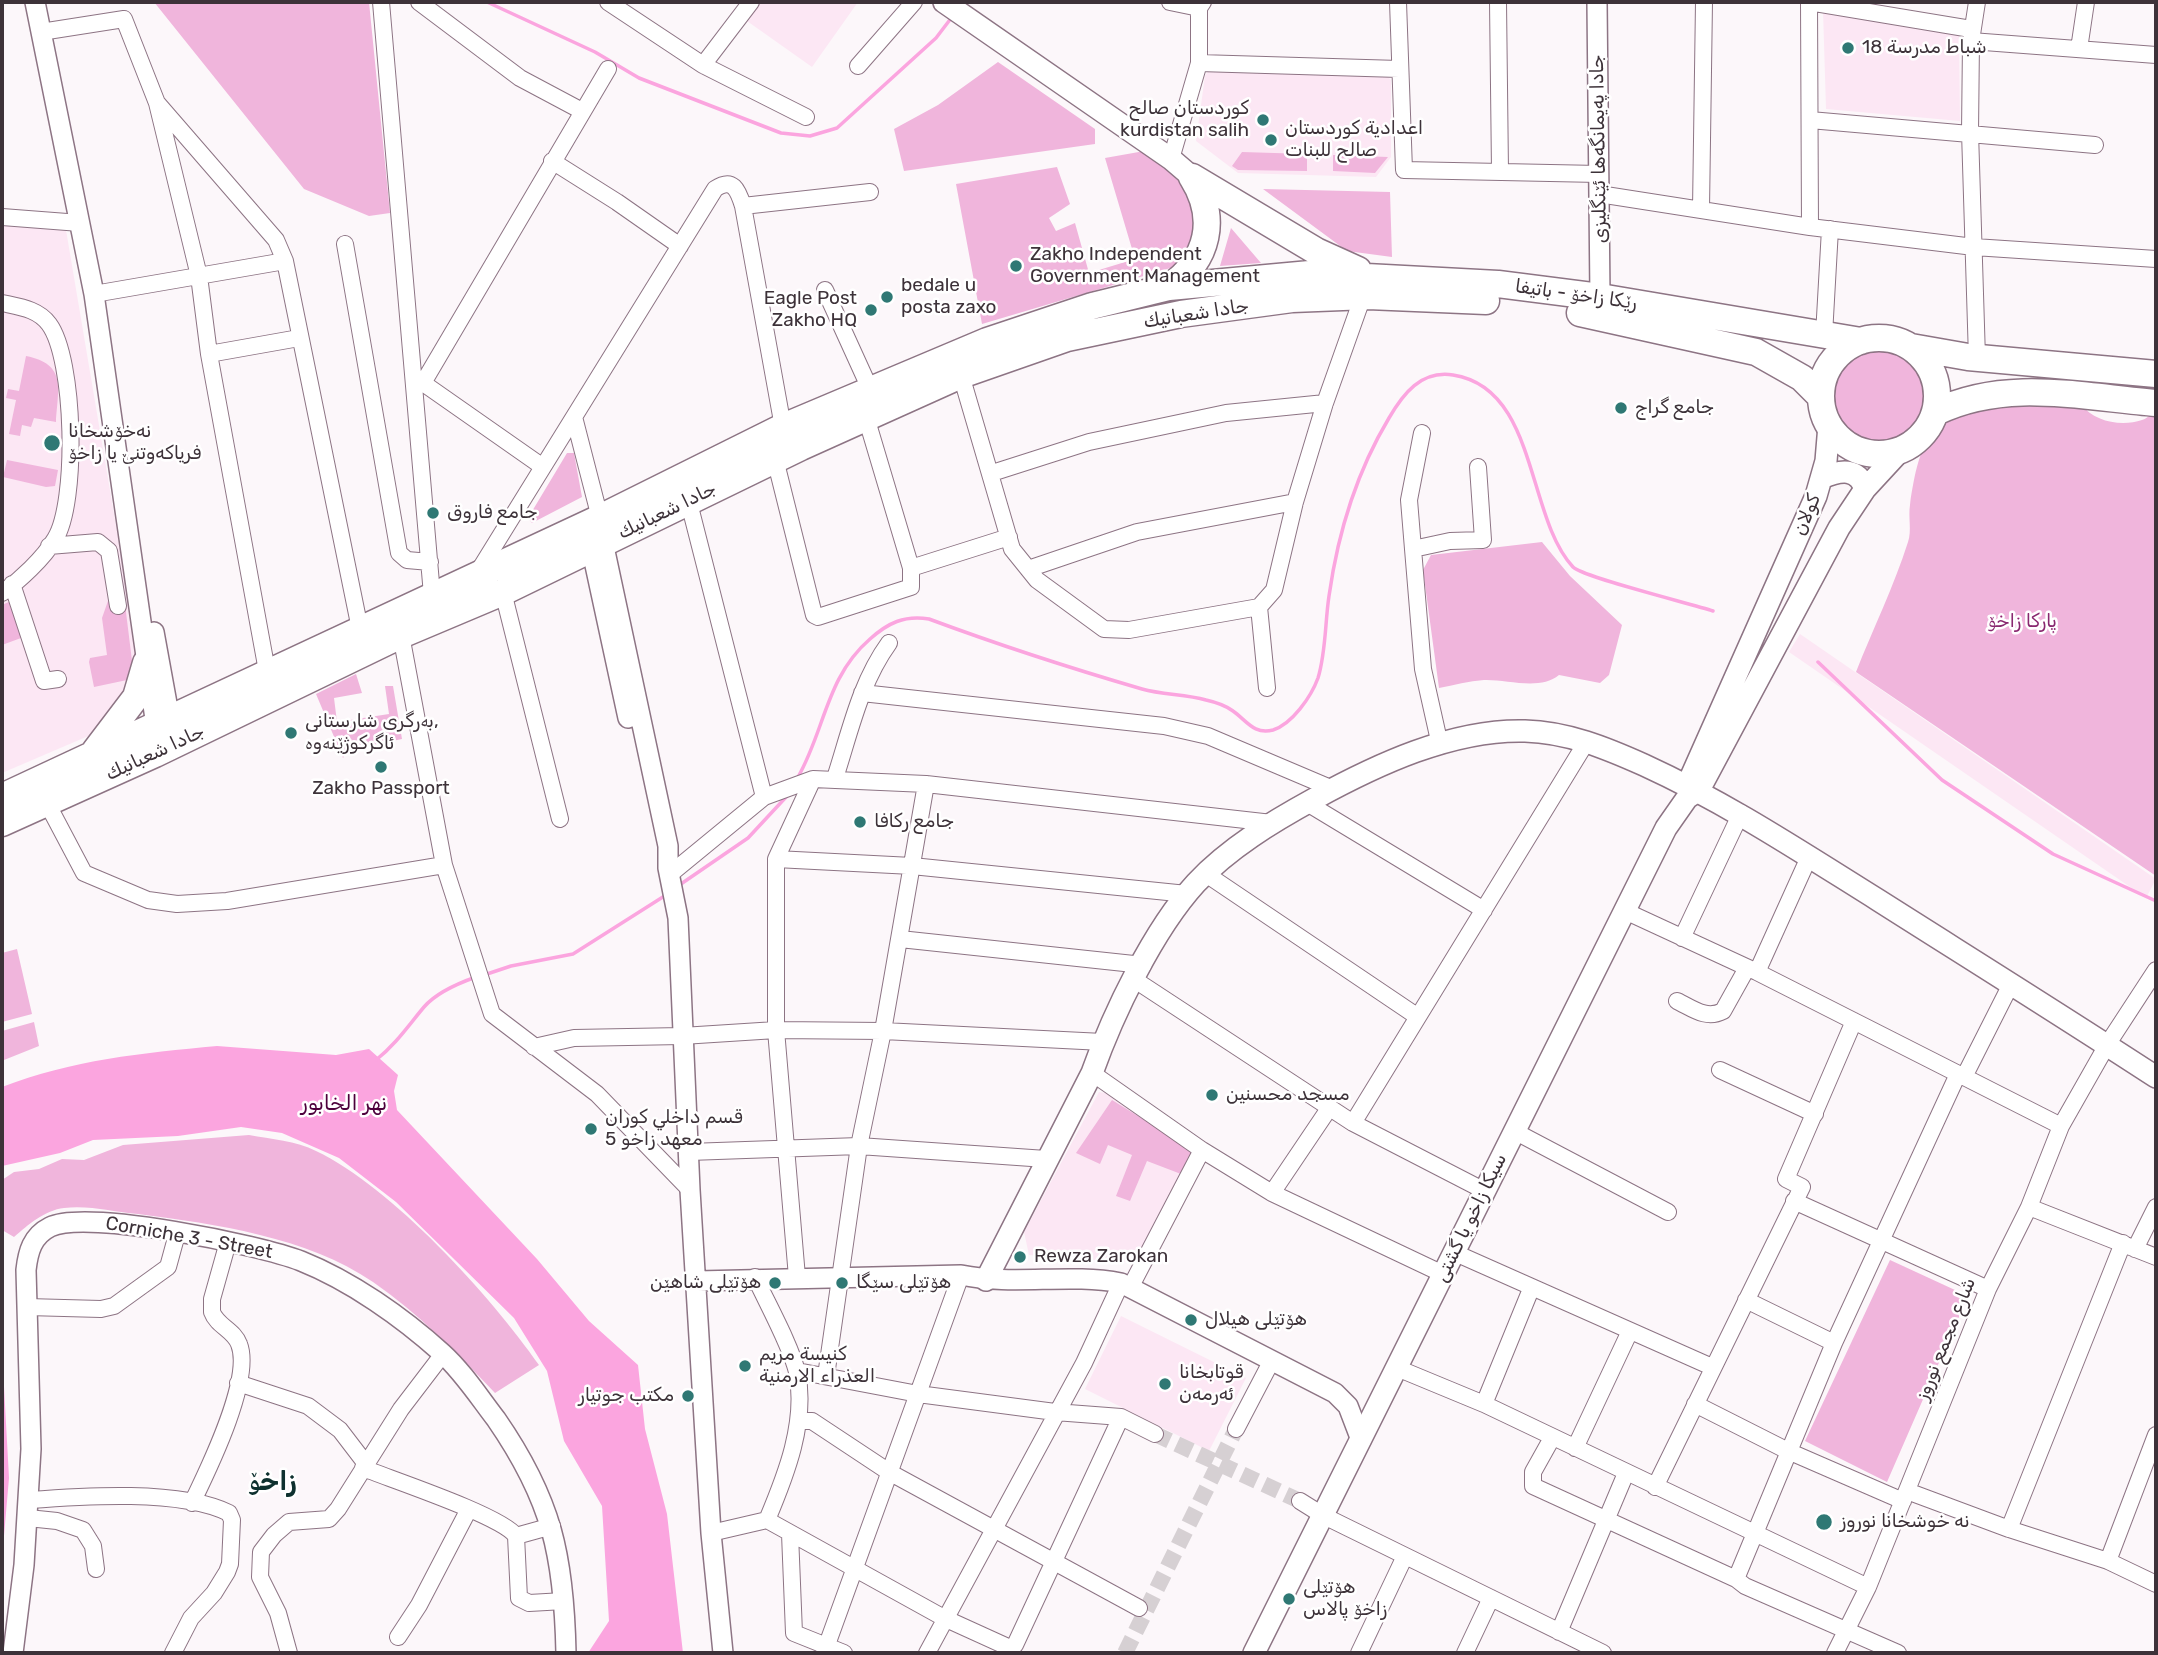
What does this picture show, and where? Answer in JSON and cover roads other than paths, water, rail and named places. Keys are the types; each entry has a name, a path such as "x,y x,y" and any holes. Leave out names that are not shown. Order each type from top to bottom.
{"highway":[{"path":"1192,177 1316,251 1366,285"},
{"path":"1167,288 1196,263 1208,228 1205,201 1192,177"},
{"name":"رێکا زاخۆ - باتیفا","path":"1288,275 1627,321 1756,352 1791,371 1821,397"},
{"name":"جادا شعبانيك","path":"2,823 47,803 163,726 202,717 503,592 783,428 870,390 987,341 1092,306 1167,288 1288,275"},
{"name":"رێکا زاخۆ - باتیفا","path":"1366,285 1498,284 1600,297 1861,341"},
{"name":"جادا شعبانيك","path":"2,797 163,726 202,717 267,671 476,574 598,536 688,499 961,375 1067,338 1181,314 1292,299 1366,285"},
{"path":"1911,347 1925,360 1934,375 1938,393 1936,412 1928,428 1916,441 1901,450 1868,453 1839,438 1829,425 1821,397 1823,382 1832,363 1848,347 1861,341 1878,338 1972,358 2156,374"},
{"path":"1972,358 1958,369 1959,385 1979,395"},
{"path":"1936,412 1979,395 2015,391 2156,403"},
{"path":"88,757 105,741 136,697 146,663"}],"main road":[{"path":"944,2 1171,159 1192,177"},
{"name":"كولان","path":"1748,649 1822,478 1829,425"},
{"path":"1693,787 1833,538 1865,489 1901,450"},
{"path":"1822,478 1835,473 1852,472 1858,476 1865,489"},
{"name":"سیکا زاخو یا گشتى","path":"1254,1653 1666,828 1693,787 1748,649"},
{"path":"986,1280 1092,1073 1103,1042 1139,972 1187,894 1206,874 1272,823 1307,803 1386,764 1482,734 1546,732 1587,741 1693,787 1741,813 2156,1077"}],"street":[{"path":"35,2 94,294 134,561 146,663 163,726"},
{"path":"381,2 419,383 432,596"},
{"path":"419,2 520,78 582,111"},
{"path":"607,2 703,65 806,117"},
{"path":"703,65 751,2"},
{"path":"858,66 914,2"},
{"path":"1170,2 1201,5 1199,63 1171,159"},
{"path":"1398,2 1404,170 1599,174"},
{"path":"1498,2 1500,172"},
{"name":"جادا په‌يمانگه‌ها ئێنگليزى","path":"1597,2 1600,297"},
{"path":"1701,209 1704,2"},
{"path":"1810,227 1809,2 1971,35 2079,49 2156,55"},
{"path":"1972,358 1974,247 1970,132 1971,35 1977,2"},
{"path":"2079,49 2086,2"},
{"path":"41,32 124,19 157,103 199,276 209,354 267,671"},
{"path":"1199,63 1399,69"},
{"path":"419,383 607,69"},
{"path":"157,103 276,240 285,261 360,629"},
{"path":"1810,120 2095,145"},
{"path":"552,161 680,246"},
{"path":"476,574 715,189 723,184 730,183 737,188 743,206 783,428"},
{"path":"743,206 870,192"},
{"path":"1599,194 1810,227 1974,247 2156,259"},
{"path":"2,217 80,223"},
{"path":"1824,335 1830,229"},
{"path":"345,244 400,553 407,560 430,562"},
{"path":"94,294 285,261"},
{"path":"961,375 992,473 1012,549 1037,580 1104,629 1129,630 1259,607 1273,590 1294,502 1366,285"},
{"path":"825,289 870,390"},
{"path":"2,303 38,313 50,325 61,354 71,437 61,521 55,539 7,588 44,681 58,679"},
{"path":"209,354 299,338"},
{"path":"419,383 542,467"},
{"path":"992,473 1089,442 1226,413 1325,403"},
{"path":"574,416 657,849 669,873 678,918 690,1190 698,1281 711,1533 723,1653"},
{"path":"775,459 814,615 818,617 911,587 912,574 866,417"},
{"path":"1422,433 1409,500 1423,669 1440,745"},
{"path":"1413,549 1450,541 1483,540 1478,467"},
{"path":"688,499 769,794"},
{"path":"1028,569 1138,532 1294,502"},
{"path":"912,574 1009,537"},
{"path":"48,546 98,542 109,551 118,606"},
{"path":"134,561 143,576 163,726"},
{"path":"503,592 560,819"},
{"path":"1259,607 1267,688"},
{"path":"401,635 444,865 492,1014 597,1094 690,1190"},
{"path":"835,778 862,693 875,663 889,643"},
{"path":"862,693 1164,726 1208,736 1333,789"},
{"path":"1353,1123 1587,741"},
{"path":"669,873 769,794 809,780 835,778 926,784 1272,823"},
{"path":"797,1276 776,1030 776,859 809,780"},
{"path":"826,1376 843,1276 859,1146 883,1031 926,784"},
{"path":"47,803 84,873 148,900 167,903 227,901 444,865"},
{"path":"1307,803 1484,910"},
{"path":"1682,938 1741,813"},
{"path":"1677,1001 1706,1015 1716,1015 1723,1011 1752,970 1809,857"},
{"path":"776,859 912,866 1187,894"},
{"path":"1206,874 1418,1017"},
{"path":"1625,911 1752,970 2061,1126"},
{"path":"900,939 1139,972 1353,1123 1483,1190"},
{"name":"شارع مجمع نوروز","path":"1835,1653 1868,1587 1988,1289 2029,1207 2061,1126 2107,1045 2156,970"},
{"path":"1736,1579 1834,1343 1880,1241 1961,1075 2011,984"},
{"path":"1656,1487 1712,1367 1802,1188 1786,1178 1854,1021"},
{"path":"534,1046 574,1038 682,1037 776,1030 883,1031 1103,1042"},
{"path":"1720,1070 1815,1114"},
{"path":"1092,1073 1202,1150 1272,1193 1443,1274"},
{"path":"1272,1193 1330,1107"},
{"path":"1514,1131 1668,1212"},
{"path":"689,1152 859,1146 1046,1159"},
{"path":"927,1653 1055,1412 1202,1150"},
{"path":"1794,1201 1988,1289"},
{"path":"2029,1207 2156,1257"},
{"path":"2009,1530 2129,1246 2156,1207"},
{"name":"Corniche 3 - Street","path":"13,1653 28,1509 31,1449 28,1251 35,1238 51,1226 97,1222 261,1248 301,1261 342,1281 401,1320 443,1354 468,1381 519,1452 538,1487 559,1554 566,1653"},
{"path":"27,1307 101,1309 114,1306 168,1267 177,1234"},
{"path":"192,1503 222,1437 238,1383 241,1347 234,1335 212,1312 212,1298 228,1242"},
{"path":"1453,1252 1531,1289 1712,1367"},
{"path":"698,1281 797,1276 961,1275 986,1280 1100,1279 1125,1286 1335,1393 1348,1406 1361,1440"},
{"path":"825,1649 961,1275"},
{"path":"755,1277 797,1371 799,1421 781,1487 767,1520"},
{"path":"1484,1404 1531,1289"},
{"path":"1746,1300 1834,1343"},
{"path":"1575,1448 1630,1331"},
{"path":"289,1653 278,1613 260,1577 259,1565 265,1545 283,1525 329,1518 401,1409 443,1354"},
{"path":"1236,1429 1271,1362"},
{"path":"1397,1368 1484,1404 1868,1587"},
{"path":"797,1371 918,1394 1121,1418 1155,1434"},
{"path":"238,1383 308,1406 340,1430 365,1466 512,1530 516,1536 519,1598 529,1602 564,1601"},
{"path":"1695,1404 1788,1451 1905,1496 2108,1561 2156,1584"},
{"path":"711,1533 767,1520 944,1618 1010,1648 1015,1645 1121,1418"},
{"path":"799,1421 812,1420 889,1472 1139,1608"},
{"path":"2108,1561 2156,1435"},
{"path":"1552,1438 1533,1472 1533,1486 1736,1579 1745,1586 1898,1653"},
{"path":"1559,1632 1626,1473"},
{"path":"28,1509 143,1497 192,1503 229,1513 232,1530 230,1564 214,1593 191,1618 173,1653"},
{"path":"1300,1501 1324,1516 1559,1632 1584,1649 1603,1653"},
{"path":"28,1509 83,1530 93,1546 96,1569"},
{"path":"398,1637 419,1605 469,1509"},
{"path":"516,1536 552,1526"},
{"path":"790,1534 794,1633 825,1649 844,1653"},
{"path":"1359,1653 1405,1556"},
{"path":"230,1564 259,1565"},
{"path":"1465,1653 1491,1598"}],"water":[{"name":"نهر الخابور","path":"217,1046 336,1055 369,1049 398,1075 394,1091 397,1110 537,1259 589,1321 638,1365 645,1429 667,1514 683,1653 588,1653 609,1621 602,1506 564,1441 547,1371 514,1318 396,1202 339,1158 282,1133 241,1127 178,1136 93,1140 60,1153 2,1166 2,1087 81,1064"},
{"path":"2,1350 9,1478 2,1559"}],"waterway":[{"path":"487,2 595,52 639,78 781,133 810,136 837,128 936,38 952,17"},
{"path":"798,777 835,687 855,654 883,629 912,618 929,619 1142,689 1216,703 1230,709 1261,731 1280,727 1300,709 1318,678 1323,658 1329,596 1343,526 1367,460 1400,400 1422,380 1442,374 1481,385 1501,403 1516,428 1546,518 1558,545 1573,567 1616,583 1713,611"},
{"path":"1818,662 1942,780 2053,854 2156,901"},
{"path":"678,886 748,838 787,796"},
{"path":"484,975 511,966 573,954 666,895"},
{"path":"376,1060 435,997 476,977"}],"tunnel":[{"path":"1125,1653 1236,1429"},
{"path":"1155,1434 1300,1501"}],"place":[{"name":"18 شباط مدرسة","path":"1848,48"},
{"name":"كوردستان صالح kurdistan salih","path":"1263,120"},
{"name":"اعدادية كوردستان صالح للبنات","path":"1271,140"},
{"name":"Zakho Independent Government Management","path":"1016,266"},
{"name":"bedale u posta zaxo","path":"887,297"},
{"name":"Eagle Post Zakho HQ","path":"871,310"},
{"name":"جامع گراج","path":"1621,408"},
{"name":"نه‌خۆشخانا فرياكه‌وتنێ يا زاخۆ","path":"52,443"},
{"name":"جامع فاروق","path":"433,513"},
{"name":"بەرگری شارستانی, ئاگرکوژێنەوە","path":"291,733"},
{"name":"Zakho Passport","path":"381,767"},
{"name":"جامع ركافا","path":"860,822"},
{"name":"مسجد محسنين","path":"1212,1095"},
{"name":"قسم داخلي كوران معهد زاخو 5","path":"591,1129"},
{"name":"Rewza Zarokan","path":"1020,1257"},
{"name":"هۆتێلی شاهێن","path":"775,1283"},
{"name":"هۆتێلی سێگا","path":"842,1283"},
{"name":"هۆتێلی هیلال","path":"1191,1320"},
{"name":"كنيسة مريم العذراء الارمنية","path":"745,1366"},
{"name":"قوتابخانا ئه‌رمه‌ن","path":"1165,1384"},
{"name":"مکتب جوتیار","path":"688,1396"},
{"name":"نه خوشخانا نوروز","path":"1824,1522"},
{"name":"هۆتێلی زاخۆ پالاس","path":"1289,1599"}],"district":[{"name":"زاخۆ","path":"272,1482"}],"park label":[{"name":"پارکا زاخۆ","path":"2022,622"}]}
